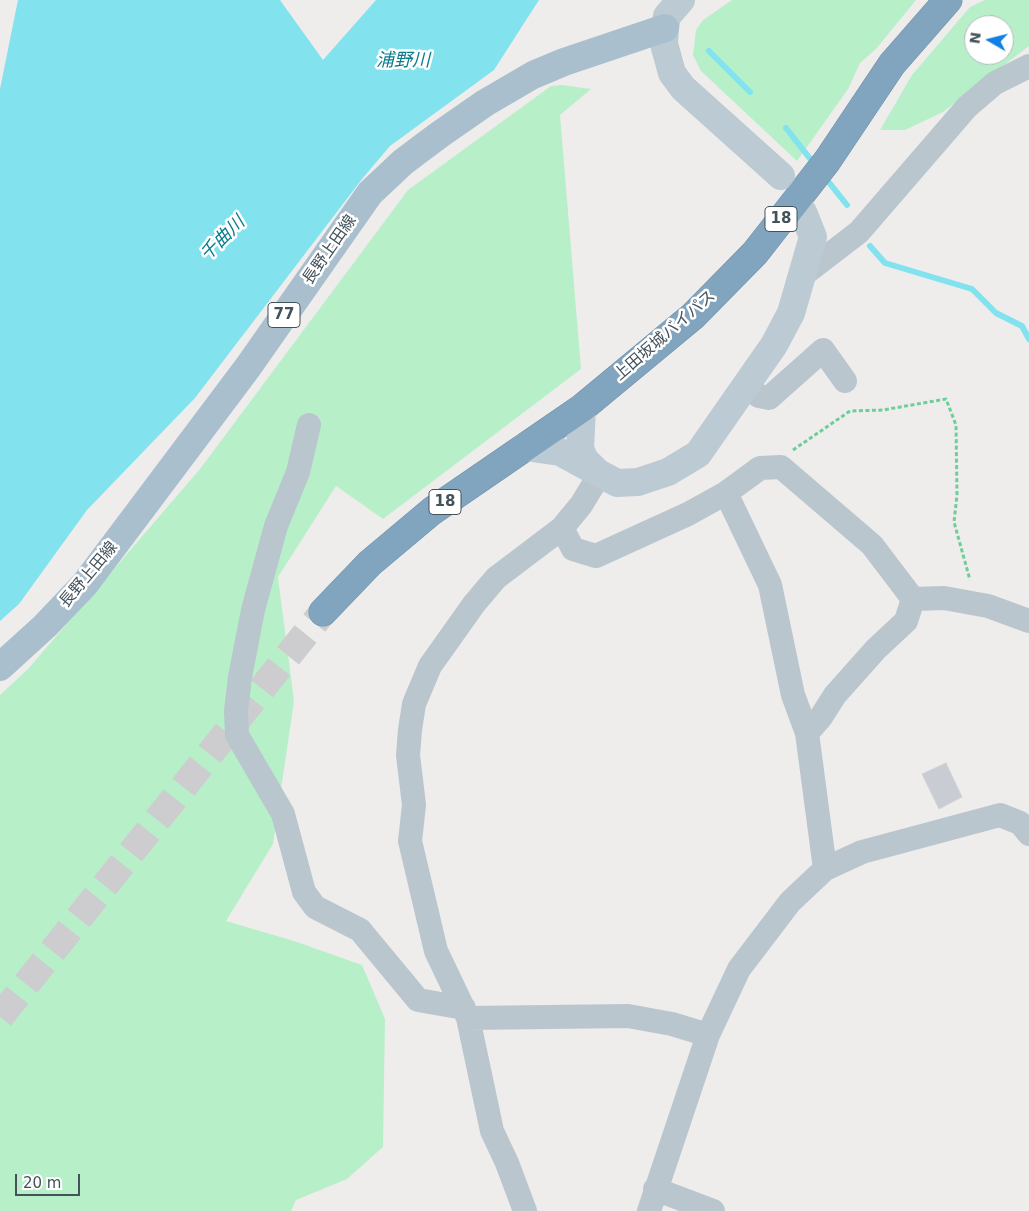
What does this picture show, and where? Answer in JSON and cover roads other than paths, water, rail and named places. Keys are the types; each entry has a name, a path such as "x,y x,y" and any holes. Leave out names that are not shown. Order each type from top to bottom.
{"highway":[{"name":"上田坂城バイパス","path":"323,612 370,563 432,511 582,408 693,316 755,253 827,161 892,64 948,0"}],"main road":[{"name":"長野上田線","path":"0,666 44,626 85,584 248,367 370,194 403,162 439,134 485,103 533,75 564,62 665,28"}],"street":[{"path":"681,0 667,16 664,44 667,60 683,88 781,176"},
{"path":"803,275 859,232 967,107 995,83 1029,66"},
{"path":"525,447 560,452 617,483 638,482 668,472 698,454 774,345 791,313 813,237 803,212"},
{"path":"745,385 759,396 769,398 823,350 845,381"},
{"path":"582,408 580,449 585,460 600,474"},
{"path":"309,425 298,472 276,526 253,610 240,677 236,711 237,735 283,814 304,892 315,907 360,930 418,1000 426,1003 466,1013 628,1016 672,1024 708,1035"},
{"path":"562,528 573,549 596,556 607,553 688,514 726,493 760,468 781,467 872,545 913,599"},
{"path":"525,1211 507,1162 492,1131 466,1013 436,951 410,840 414,805 408,755 414,704 430,666 496,578 562,528 581,506 600,474"},
{"path":"726,493 770,585 793,695 807,733 825,869"},
{"path":"913,599 944,598 988,606 1029,621"},
{"path":"807,733 821,717 835,695 876,649 906,621 913,599"},
{"path":"713,1211 652,1200 708,1035 740,969 790,902 825,869 862,852 1000,815 1020,823 1029,834"}],"water":[{"path":"18,0 280,0 323,60 376,0 539,0 494,70 390,146 362,179 195,398 87,510 19,604 0,621 0,89"}],"waterway":[{"path":"709,51 750,92"},
{"path":"786,128 815,165"},
{"path":"823,175 847,205"},
{"path":"870,246 885,263 972,289 996,313 1022,326 1029,339"}],"tunnel":[{"path":"0,1017 323,612"}],"water label":[{"name":"浦野川","path":"403,61"},
{"name":"千曲川","path":"223,239"}]}
